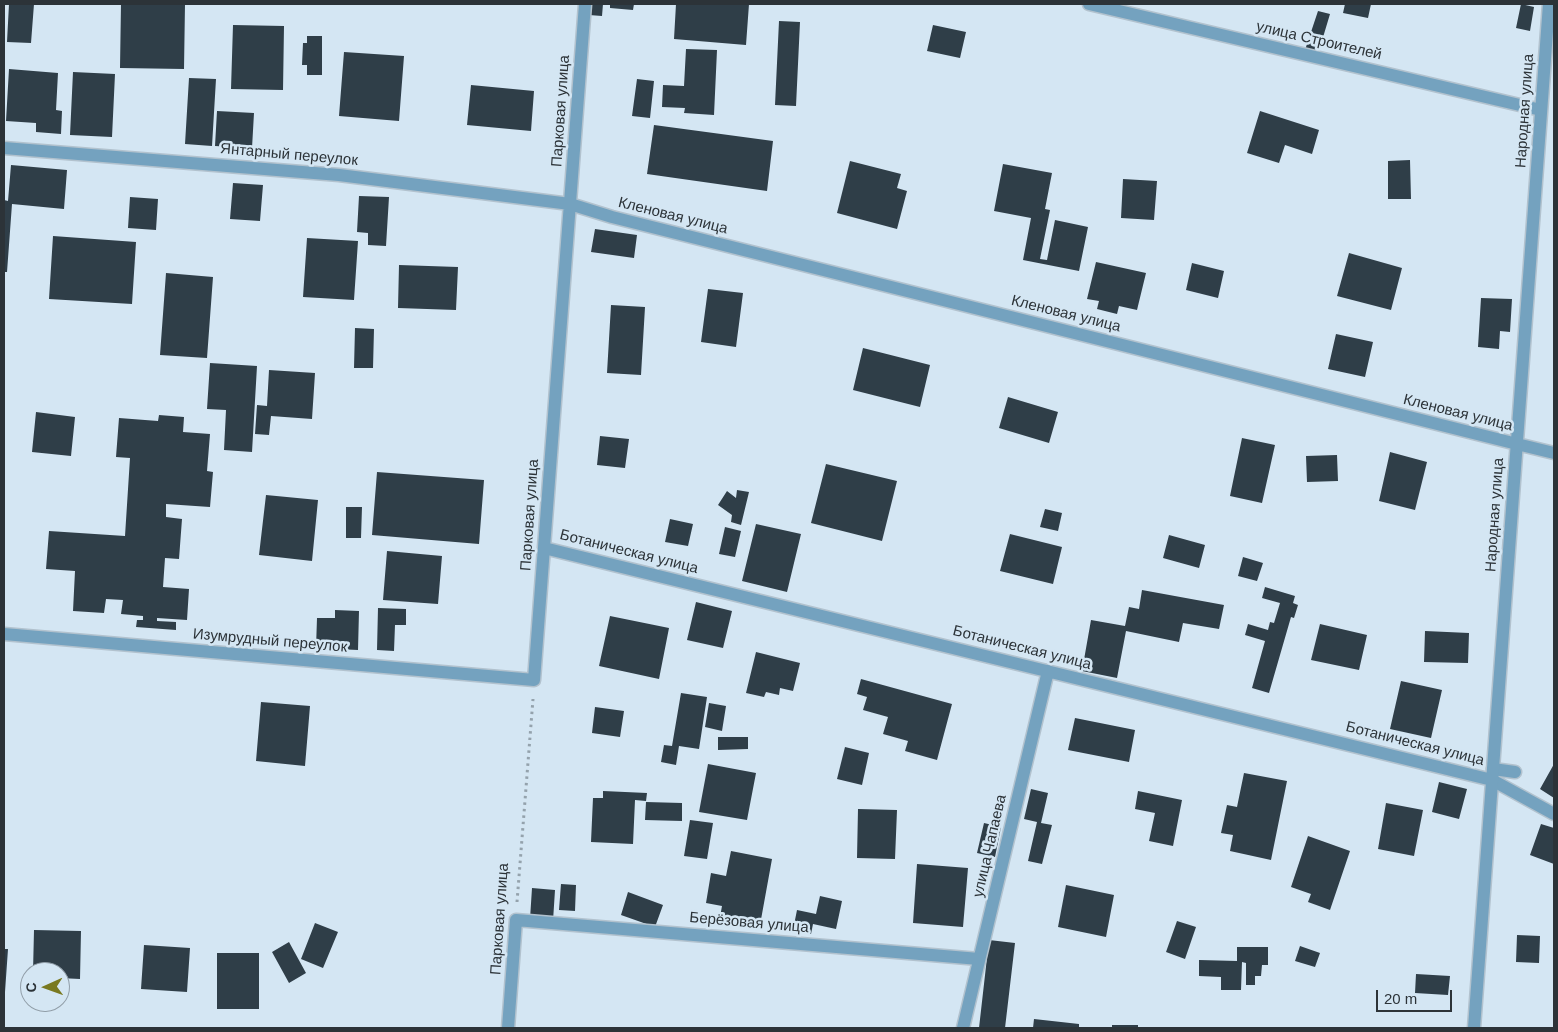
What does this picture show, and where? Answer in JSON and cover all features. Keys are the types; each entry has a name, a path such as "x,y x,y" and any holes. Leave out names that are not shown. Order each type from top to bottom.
{"street":[{"name":"Парковая улица","path":"534,680 585,4"},
{"name":"улица Строителей","path":"1089,4 1541,110"},
{"name":"Народная улица","path":"1474,1028 1549,4"},
{"name":"Янтарный переулок","path":"4,148 339,175 570,204"},
{"name":"Кленовая улица","path":"570,204 612,217 1554,453"},
{"name":"Ботаническая улица","path":"544,548 1048,671 1492,775"},
{"name":"Изумрудный переулок","path":"4,634 534,680"},
{"name":"улица Чапаева","path":"963,1028 1048,671"},
{"path":"1492,775 1515,772"},
{"path":"1492,775 1554,814"},
{"name":"Парковая улица","path":"508,1028 516,920"},
{"name":"Берёзовая улица","path":"516,920 980,959"}],"path":[{"name":"Парковая улица","path":"516,920 534,680"}],"building":[{"path":"9,4 34,4 31,43 7,42"},
{"path":"121,4 185,4 184,69 120,68"},
{"path":"590,4 603,4 602,16 589,15"},
{"path":"610,4 634,4 633,10 610,8"},
{"path":"676,4 749,4 746,45 674,39"},
{"path":"1345,4 1371,4 1368,18 1343,13"},
{"path":"1521,4 1534,7 1530,31 1516,28"},
{"path":"1318,11 1330,14 1318,54 1305,50"},
{"path":"779,21 800,22 796,106 775,105"},
{"path":"233,25 284,26 283,90 231,89"},
{"path":"933,25 966,32 960,58 927,51"},
{"path":"307,36 322,36 322,75 307,75 307,65 302,65 303,43 307,43"},
{"path":"686,49 717,50 714,115 684,113 685,108 662,107 663,85 684,86"},
{"path":"344,52 404,56 399,121 339,116"},
{"path":"9,69 58,73 56,110 62,111 61,134 36,132 36,123 6,121"},
{"path":"73,72 115,74 112,137 70,135"},
{"path":"189,78 216,79 212,146 185,144"},
{"path":"637,79 654,81 650,118 632,116"},
{"path":"471,85 534,91 531,131 467,125"},
{"path":"217,111 254,113 252,148 215,146"},
{"path":"1260,111 1319,130 1312,154 1285,145 1279,163 1247,153"},
{"path":"654,125 773,141 767,191 647,174"},
{"path":"1410,160 1411,199 1388,199 1388,161"},
{"path":"850,161 901,174 897,188 907,191 897,229 837,213"},
{"path":"1003,164 1052,173 1045,209 1050,210 1040,259 1047,260 1055,220 1088,227 1079,271 1023,260 1031,218 994,211"},
{"path":"11,165 67,170 64,209 12,204 7,272 4,272 4,200 8,201"},
{"path":"1123,179 1157,181 1154,220 1121,218"},
{"path":"233,183 263,185 260,221 230,219"},
{"path":"359,196 389,197 386,246 368,245 368,233 357,232"},
{"path":"130,197 158,199 156,230 128,228"},
{"path":"595,229 637,235 634,258 591,252"},
{"path":"53,236 136,242 132,304 49,299"},
{"path":"307,238 358,241 354,300 303,297"},
{"path":"1349,253 1402,268 1391,310 1337,296"},
{"path":"1096,262 1146,273 1137,310 1119,306 1117,314 1097,309 1099,301 1087,299"},
{"path":"1192,263 1224,271 1218,298 1186,290"},
{"path":"399,265 458,267 456,310 398,308"},
{"path":"166,273 213,277 207,358 160,355"},
{"path":"708,289 743,293 736,347 701,342"},
{"path":"1481,298 1512,299 1510,332 1500,331 1499,349 1478,347"},
{"path":"611,305 645,307 641,375 607,373"},
{"path":"355,328 374,329 373,368 354,368"},
{"path":"1336,334 1373,342 1365,377 1328,369"},
{"path":"863,348 930,365 920,407 853,390"},
{"path":"210,363 257,366 252,452 224,450 226,410 207,409"},
{"path":"269,370 315,373 312,419 271,416 269,435 255,434 257,405 267,406"},
{"path":"1008,397 1058,412 1049,443 999,428"},
{"path":"36,412 75,417 71,456 32,452"},
{"path":"159,415 184,417 183,432 210,434 207,471 213,472 210,507 166,504 166,517 182,519 179,559 165,558 163,587 189,589 187,620 157,618 157,621 176,622 176,630 136,627 137,620 143,620 143,616 121,614 123,600 106,599 104,613 73,611 75,571 46,569 49,531 125,536 130,458 116,457 119,418 158,421"},
{"path":"600,436 629,439 625,468 597,465"},
{"path":"1242,438 1275,445 1262,503 1230,496"},
{"path":"1390,452 1427,462 1415,510 1379,501"},
{"path":"1337,455 1338,481 1307,482 1306,456"},
{"path":"826,464 897,481 882,541 811,523"},
{"path":"377,472 484,480 479,544 372,535"},
{"path":"737,490 749,492 741,525 731,522 732,515 718,505 727,491 736,498"},
{"path":"266,495 318,500 312,561 259,555"},
{"path":"346,507 362,507 361,538 346,538"},
{"path":"1045,509 1062,513 1058,531 1040,527"},
{"path":"670,519 693,524 688,546 665,542"},
{"path":"756,524 801,534 787,592 742,581"},
{"path":"725,527 741,531 735,557 719,554"},
{"path":"1010,534 1062,547 1053,584 1000,571"},
{"path":"1169,535 1205,545 1199,568 1163,558"},
{"path":"387,551 442,556 438,604 383,600"},
{"path":"1243,557 1263,563 1257,581 1238,576"},
{"path":"1265,587 1295,596 1293,603 1298,605 1294,618 1291,617 1269,693 1252,688 1265,641 1245,635 1248,624 1268,630 1270,622 1274,623 1280,603 1262,598"},
{"path":"1142,590 1224,605 1219,629 1183,623 1179,642 1126,631 1117,678 1082,671 1091,620 1125,626 1129,607 1139,609"},
{"path":"696,602 732,611 723,648 687,640"},
{"path":"378,608 406,609 406,625 395,625 394,651 377,650"},
{"path":"335,610 359,611 358,650 316,648 317,618 335,618"},
{"path":"610,616 669,628 659,679 599,666"},
{"path":"1320,624 1367,635 1359,670 1311,660"},
{"path":"1425,631 1469,633 1468,663 1424,662"},
{"path":"756,652 800,663 793,691 780,688 779,695 766,692 764,697 746,693"},
{"path":"861,679 952,704 937,760 905,751 908,741 883,734 888,717 863,710 867,697 857,694"},
{"path":"1401,681 1442,690 1431,738 1390,729"},
{"path":"681,693 707,697 699,749 679,746 676,765 661,762 664,745 672,746"},
{"path":"261,702 310,706 305,766 256,761"},
{"path":"709,703 726,706 722,731 705,727"},
{"path":"595,707 624,711 620,737 592,733"},
{"path":"1075,718 1135,730 1129,762 1068,750"},
{"path":"718,737 748,737 748,749 718,750"},
{"path":"845,747 869,753 862,785 837,779"},
{"path":"708,764 756,773 747,820 699,812"},
{"path":"1554,764 1554,798 1540,789"},
{"path":"1244,773 1287,781 1271,860 1230,851 1233,835 1221,833 1227,805 1237,807"},
{"path":"1439,782 1467,789 1459,819 1432,812"},
{"path":"1031,789 1048,793 1041,823 1052,825 1042,864 1028,861 1037,822 1024,819"},
{"path":"603,791 647,793 646,801 635,800 633,844 591,842 593,798 603,798"},
{"path":"1138,791 1182,800 1173,846 1149,841 1155,813 1135,809"},
{"path":"646,802 682,803 682,821 645,820"},
{"path":"1386,803 1423,810 1414,856 1378,849"},
{"path":"858,809 897,810 895,859 857,858"},
{"path":"690,820 713,823 707,859 684,856"},
{"path":"984,823 1001,827 995,857 977,853"},
{"path":"1541,824 1554,828 1554,864 1530,855"},
{"path":"1308,836 1350,851 1330,910 1308,902 1311,894 1291,887"},
{"path":"731,851 772,859 760,925 720,917 722,906 706,903 711,873 726,876"},
{"path":"917,864 968,868 963,927 913,923"},
{"path":"561,884 576,885 575,911 559,910"},
{"path":"1066,885 1114,895 1106,937 1058,927"},
{"path":"532,888 555,890 553,921 530,919"},
{"path":"628,892 663,905 655,927 621,915"},
{"path":"820,896 842,901 836,929 813,924 811,934 793,930 797,910 816,914"},
{"path":"1177,921 1196,927 1185,959 1166,952"},
{"path":"315,923 338,932 323,968 301,959"},
{"path":"34,930 81,931 80,979 70,978 70,962 33,962"},
{"path":"1517,935 1540,936 1539,963 1516,962"},
{"path":"989,940 1015,943 1005,1028 979,1028"},
{"path":"289,942 306,973 289,983 272,952"},
{"path":"144,945 190,948 187,992 141,989"},
{"path":"1300,946 1320,953 1315,967 1295,961"},
{"path":"1237,947 1268,947 1268,965 1262,965 1261,976 1255,976 1255,985 1246,985 1246,963 1242,962 1241,990 1221,990 1221,977 1199,976 1199,960 1237,961"},
{"path":"4,949 8,949 5,992 4,992"},
{"path":"217,953 259,953 259,1009 217,1009"},
{"path":"1416,974 1450,976 1448,995 1415,993"},
{"path":"1034,1019 1079,1024 1079,1028 1033,1028"},
{"path":"1112,1025 1138,1025 1138,1028 1112,1028"}]}
